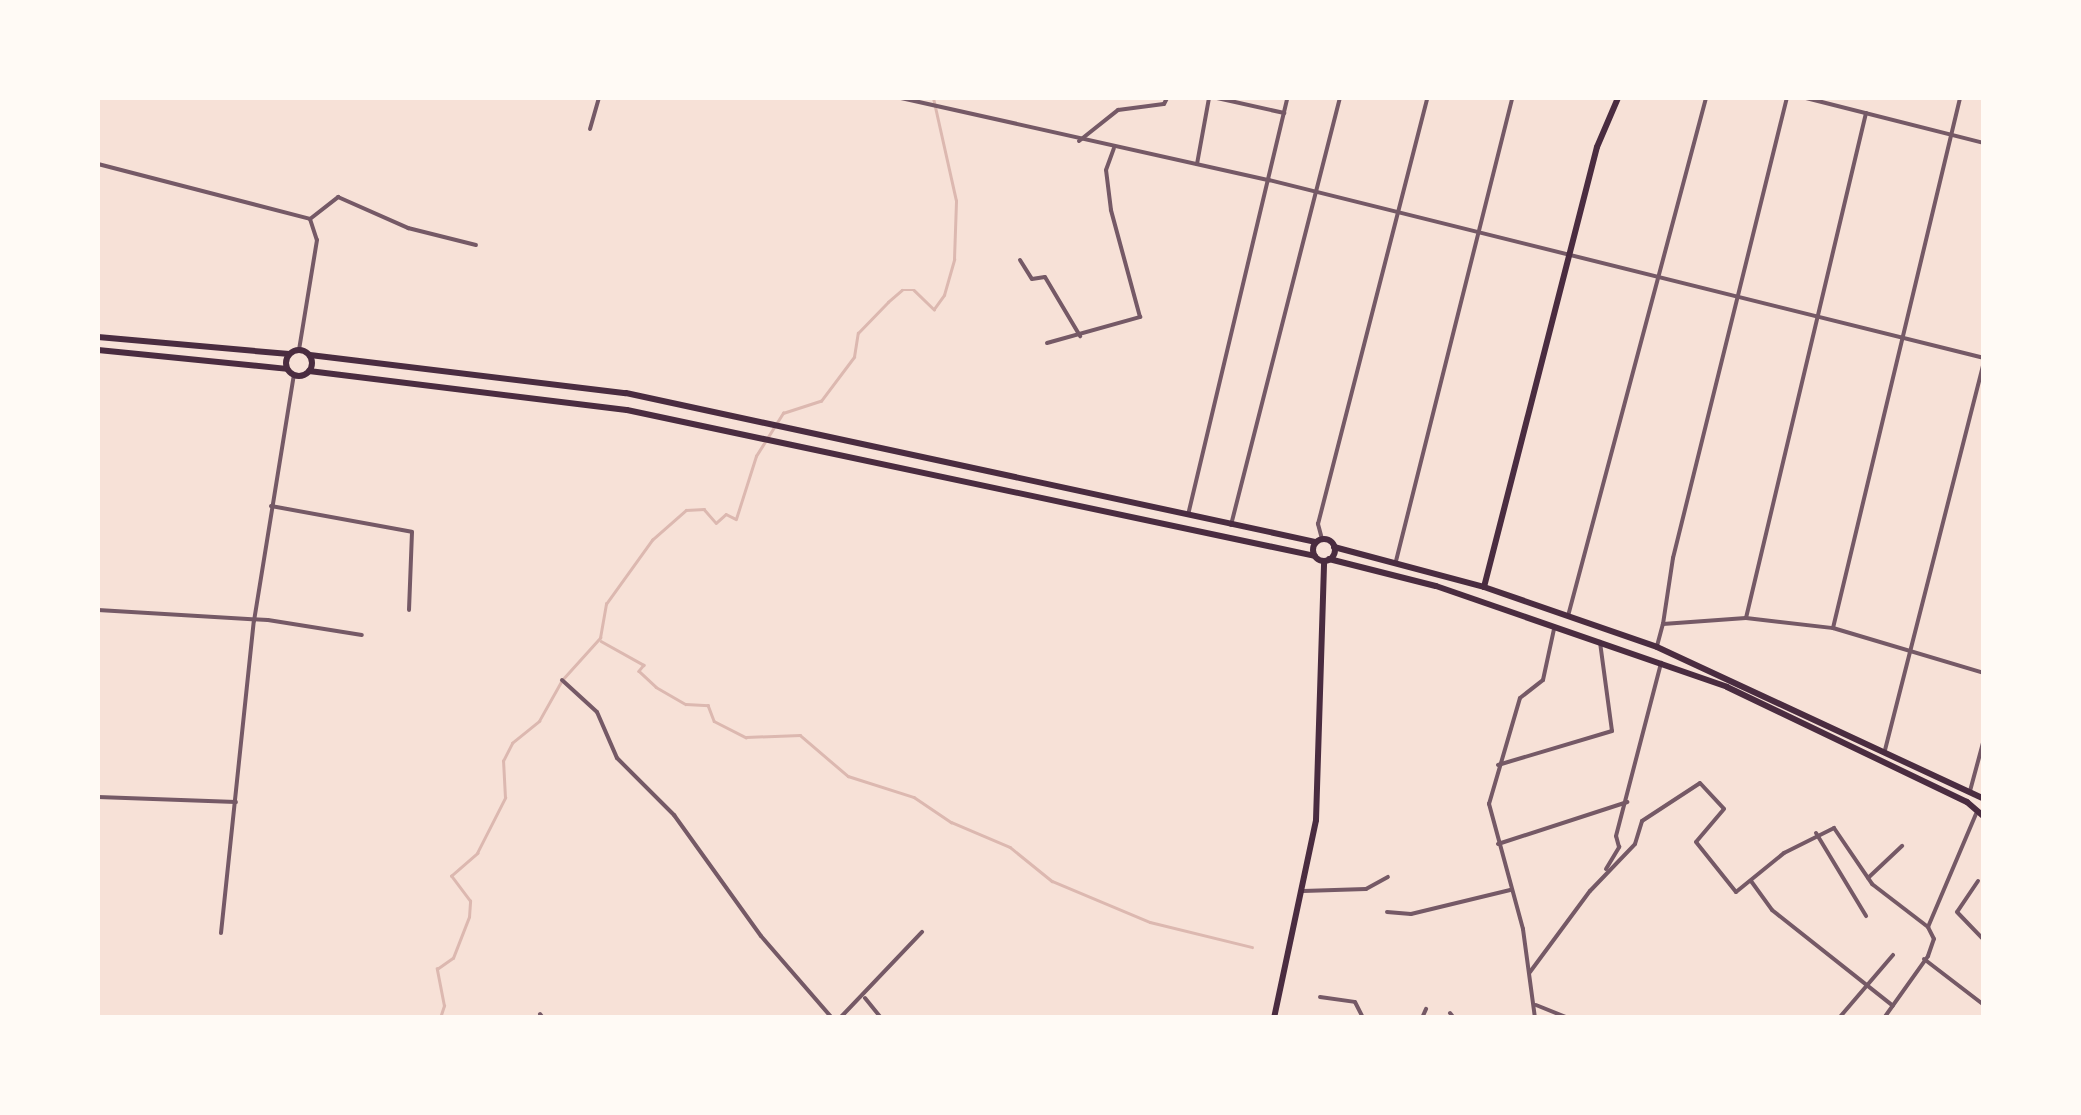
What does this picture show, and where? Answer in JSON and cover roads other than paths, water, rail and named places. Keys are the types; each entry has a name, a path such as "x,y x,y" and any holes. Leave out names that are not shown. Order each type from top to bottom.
{"main road":[{"path":"1484,587 1597,146 1618,98"},
{"path":"98,336 289,354 299,350 310,356 502,376 732,413 1188,516 1319,540 1484,587 1657,646 1983,798"},
{"path":"98,350 530,393 1315,556 1556,624 1662,662 1882,759 1966,802 1980,815"},
{"path":"289,354 291,372"},
{"path":"309,371 310,356"},
{"path":"1315,556 1319,540"},
{"path":"1274,1018 1303,891 1319,785 1327,560 1334,547"}],"street":[{"path":"590,129 599,98"},
{"path":"901,98 1079,141 1269,180 1984,360 1882,759"},
{"path":"1079,141 1118,110 1164,104 1167,98"},
{"path":"1197,164 1209,98"},
{"path":"1217,98 1284,114"},
{"path":"1188,516 1287,98"},
{"path":"1232,525 1340,98"},
{"path":"1319,540 1318,524 1428,98"},
{"path":"1396,561 1512,98"},
{"path":"1568,616 1706,98"},
{"path":"1657,646 1673,558 1787,98"},
{"path":"1806,98 1984,143"},
{"path":"1833,628 1960,98"},
{"path":"1746,618 1821,318 1866,113"},
{"path":"1047,344 1140,316 1109,194 1106,170 1114,148"},
{"path":"98,164 310,219"},
{"path":"310,219 338,197 408,228 476,245"},
{"path":"299,350 318,240 310,219"},
{"path":"1020,260 1032,279 1045,277 1080,336"},
{"path":"221,933 254,621 291,372"},
{"path":"271,506 412,532 408,610"},
{"path":"98,610 254,621 362,635"},
{"path":"1663,624 1746,618 1833,628 1984,673"},
{"path":"1536,1018 1512,889 1489,804 1522,694 1543,680 1556,624"},
{"path":"1498,765 1612,731 1600,640"},
{"path":"1530,972 1602,877 1619,848 1616,836 1662,662"},
{"path":"562,680 597,712 617,758 674,815 761,936 832,1018"},
{"path":"1970,792 1984,739"},
{"path":"1602,877 1635,844 1642,821 1700,784 1724,808 1696,842 1736,892 1816,833 1838,830 1868,878 1928,927 1934,939 1884,1018"},
{"path":"98,797 236,802"},
{"path":"1498,844 1628,802"},
{"path":"1928,927 1980,815"},
{"path":"1816,833 1866,916"},
{"path":"1868,878 1902,846"},
{"path":"1303,891 1366,889 1388,877"},
{"path":"1978,880 1957,912 1984,940"},
{"path":"1751,881 1772,910 1893,1006"},
{"path":"1387,912 1411,914 1512,889"},
{"path":"840,1018 922,932"},
{"path":"1839,1018 1893,955"},
{"path":"1922,958 1984,1005"},
{"path":"864,996 881,1018"},
{"path":"1320,997 1355,1002 1364,1018"},
{"path":"1536,1004 1568,1018"},
{"path":"1422,1018 1426,1009"}],"waterway":[{"path":"440,1018 444,1006 437,969 453,958 469,917 470,901 451,876 477,853 505,798 503,761 512,743 539,721 562,680 600,638 606,604 652,540 686,510 704,509 716,523 726,514 736,519 756,456 783,413 821,401 854,357 858,333 888,302 902,290 914,290 934,309 944,295 954,259 956,201 933,98"},
{"path":"601,641 644,665 639,671 656,687 686,704 708,705 714,721 746,737 800,735 848,776 914,797 951,822 1010,847 1052,881 1150,922 1252,947"}]}
